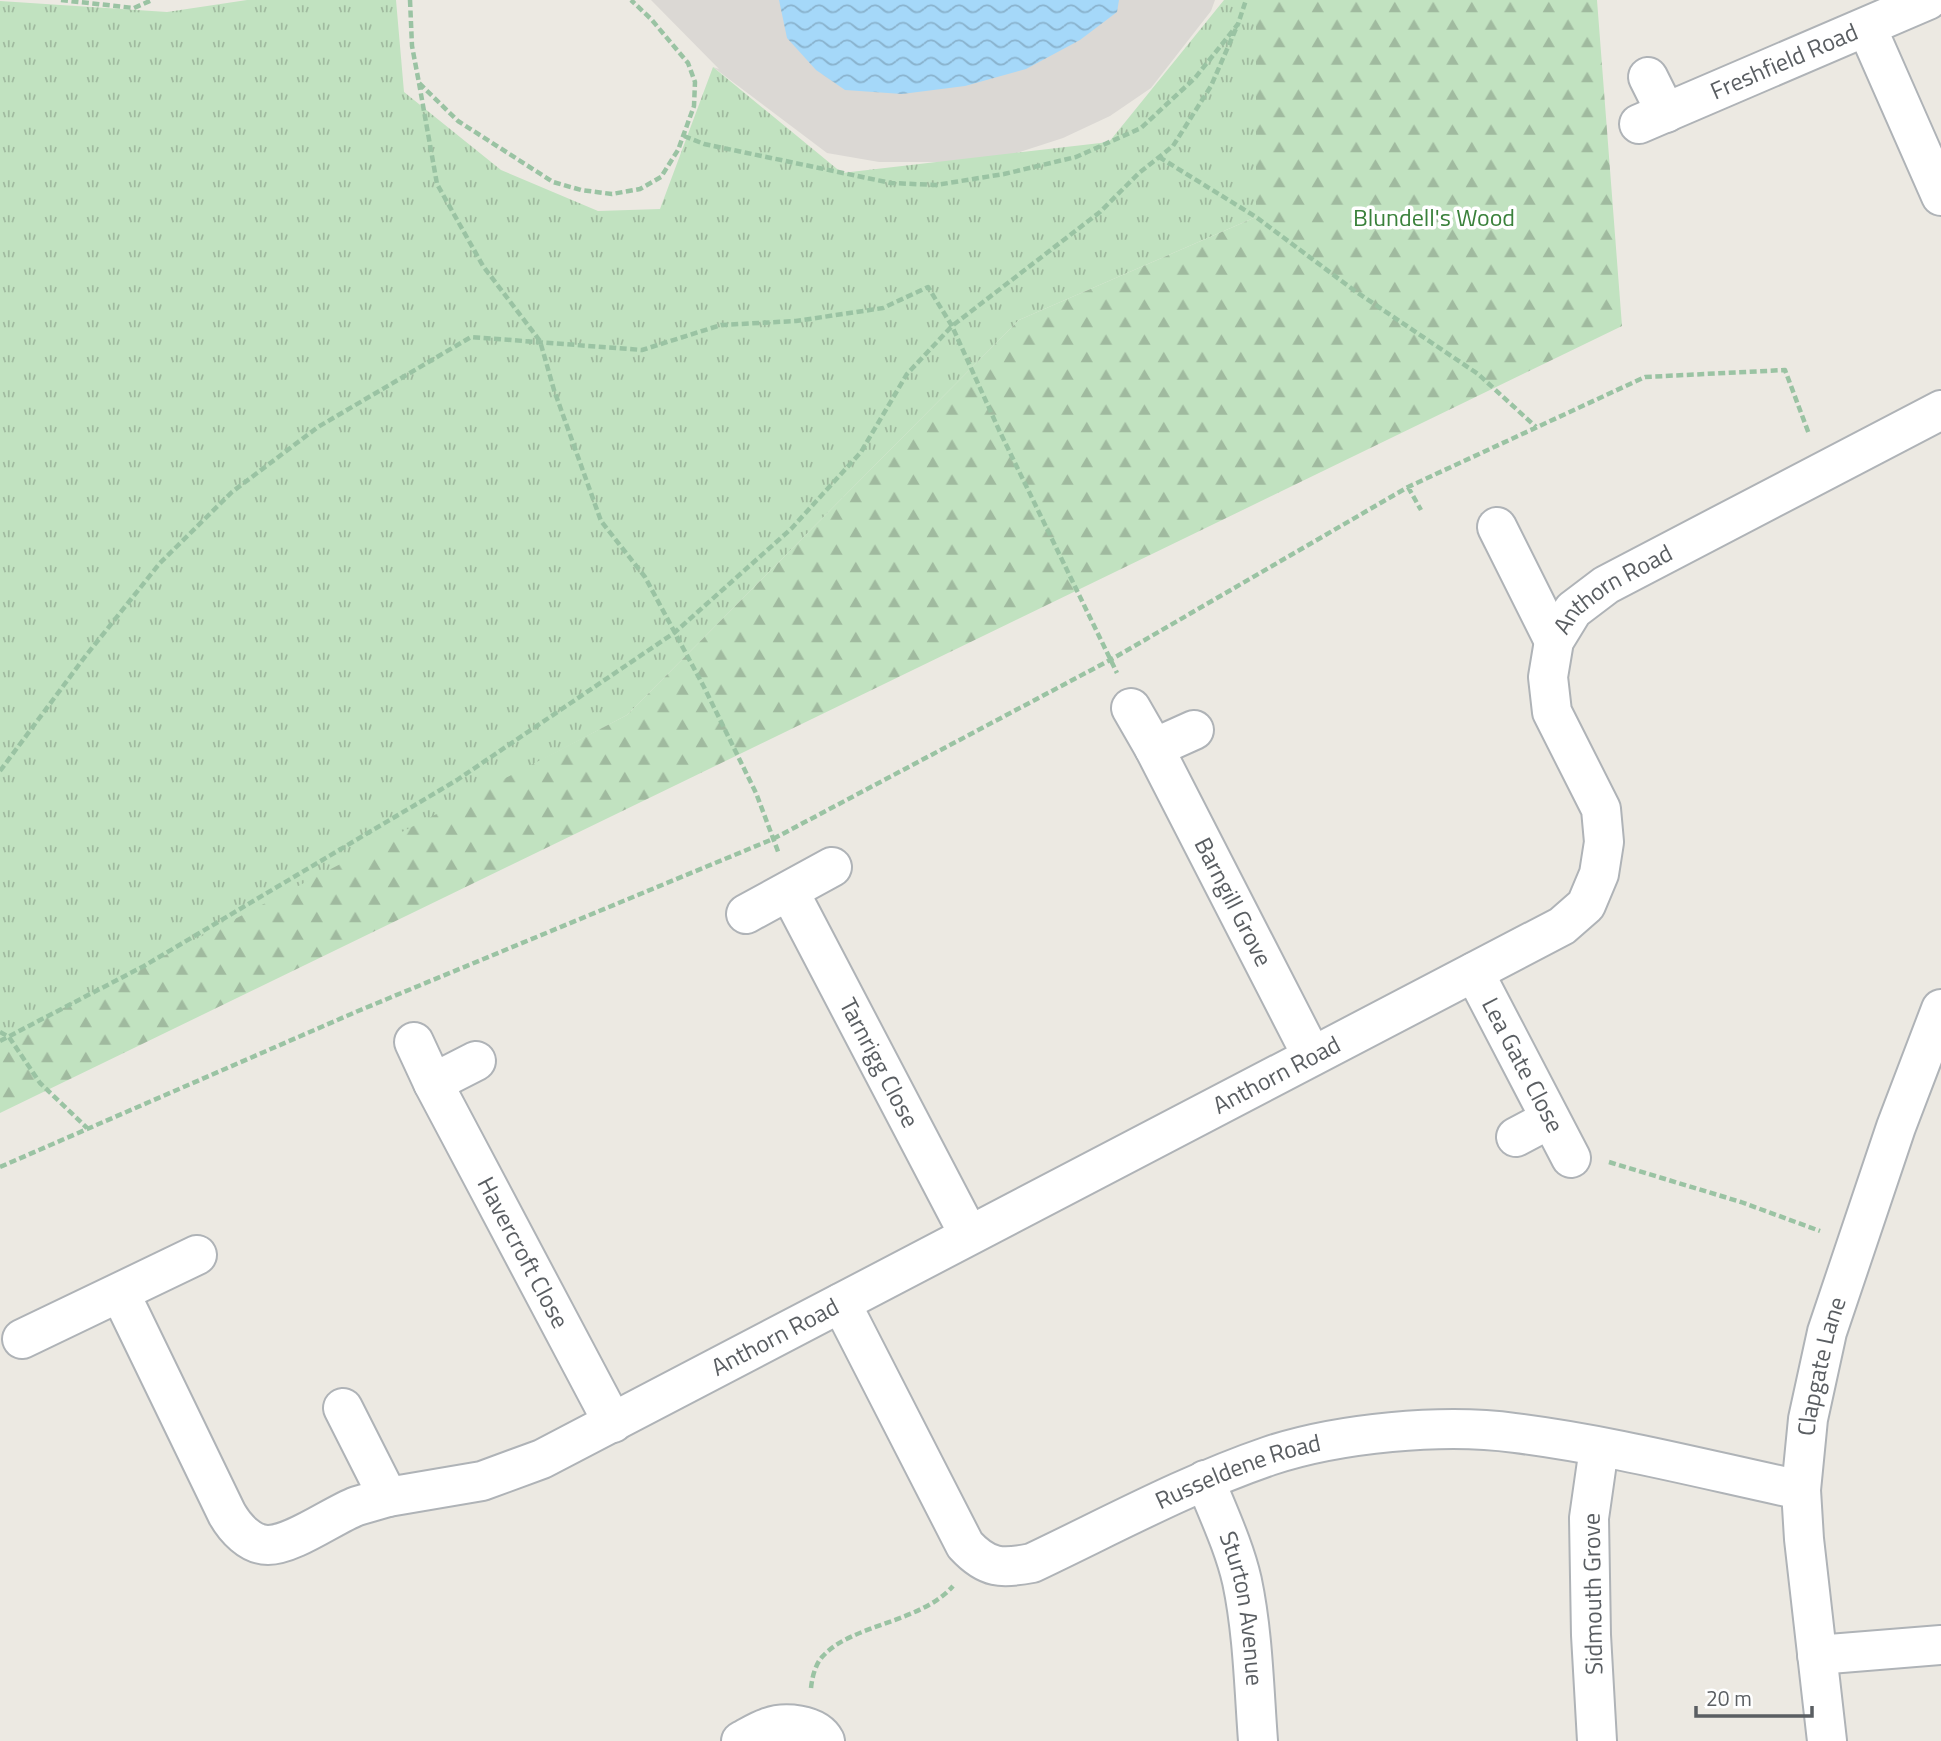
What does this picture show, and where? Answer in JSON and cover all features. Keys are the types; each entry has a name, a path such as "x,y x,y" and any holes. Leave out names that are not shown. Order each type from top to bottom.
{"street":[{"name":"Freshfield Road","path":"1648,77 1652,118 1928,0"},
{"path":"1867,28 1941,196"},
{"name":"Anthorn Road","path":"120,1293 227,1514 233,1525 256,1543 269,1545 292,1538 356,1507 388,1497 482,1481 542,1459 1562,926 1586,905 1599,874 1604,842 1601,809 1552,712 1548,677 1554,641 1573,610 1606,585 1941,410"},
{"path":"1497,527 1554,641"},
{"name":"Barngill Grove","path":"1131,708 1312,1056"},
{"path":"1154,748 1194,730"},
{"path":"746,914 832,867"},
{"name":"Tarnrigg Close","path":"789,891 969,1235"},
{"name":"Lea Gate Close","path":"1474,972 1562,1142"},
{"name":"Clapgate Lane","path":"1827,1741 1804,1539 1802,1461 1816,1377 1827,1332 1896,1127 1941,1009"},
{"name":"Havercroft Close","path":"414,1042 433,1083 613,1423"},
{"path":"433,1083 476,1061"},
{"path":"1517,1137 1562,1142"},
{"path":"22,1339 197,1255"},
{"path":"841,1303 965,1545 977,1558"},
{"path":"344,1408 388,1497"},
{"name":"Russeldene Road","path":"977,1558 994,1567 1032,1563 1205,1480 1271,1455 1327,1442 1429,1430 1514,1432 1801,1490"},
{"name":"Sidmouth Grove","path":"1597,1741 1591,1635 1589,1518 1599,1448"},
{"name":"Sturton Avenue","path":"1205,1480 1233,1548 1242,1580 1248,1617 1258,1741"},
{"path":"1817,1655 1941,1645"},
{"path":"741,1741 768,1727 786,1724 815,1734"}],"path":[{"path":"61,0 134,8 152,0"},
{"path":"410,0 412,46 437,184 483,267 540,341 554,390 601,521 645,578 704,687 756,793 772,839"},
{"path":"419,83 458,121 553,182 581,190 612,194 640,189 661,177 684,136 694,106 695,82 688,63 631,0"},
{"path":"0,1041 144,966 457,780 674,633 791,529 861,452 908,374 953,327 1100,212 1139,173 1173,146 1211,86 1246,0"},
{"path":"684,136 705,144 891,183 936,185 1004,174 1076,157 1141,128 1195,78 1238,24"},
{"path":"1158,158 1256,218 1355,291 1478,374 1536,427"},
{"path":"0,771 83,658 160,563 232,492 318,427 471,337 642,350 721,325 796,321 883,308 928,287 953,327 1035,506 1112,659"},
{"path":"0,1167 358,1011 772,839 1112,659 1408,487 1645,377 1785,370 1822,472"},
{"path":"1408,487 1421,510"},
{"path":"0,1032 9,1037 40,1083 87,1128"},
{"path":"1562,1142 1729,1198 1857,1245"},
{"path":"815,1734 813,1676 822,1657 845,1641 917,1612 949,1590 977,1558"}],"shaded area":[{"path":"651,0 1215,0 1211,11 1151,88 1110,116 1063,138 1014,154 956,162 879,162 827,153 713,67 719,69"}],"green space":[{"path":"247,0 396,0 404,92 501,170 598,211 660,209 713,67 842,173 1109,142 1224,0 1262,0 1256,217 1019,320 627,715 0,1046 0,1 167,12"},
{"name":"Blundell's Wood","path":"1256,0 1597,0 1622,326 0,1113 0,1041 627,715 1019,320 1256,217"}],"water":[{"path":"779,0 1119,0 1117,12 1080,40 1026,69 965,86 902,94 845,90 816,70 787,38"}]}
